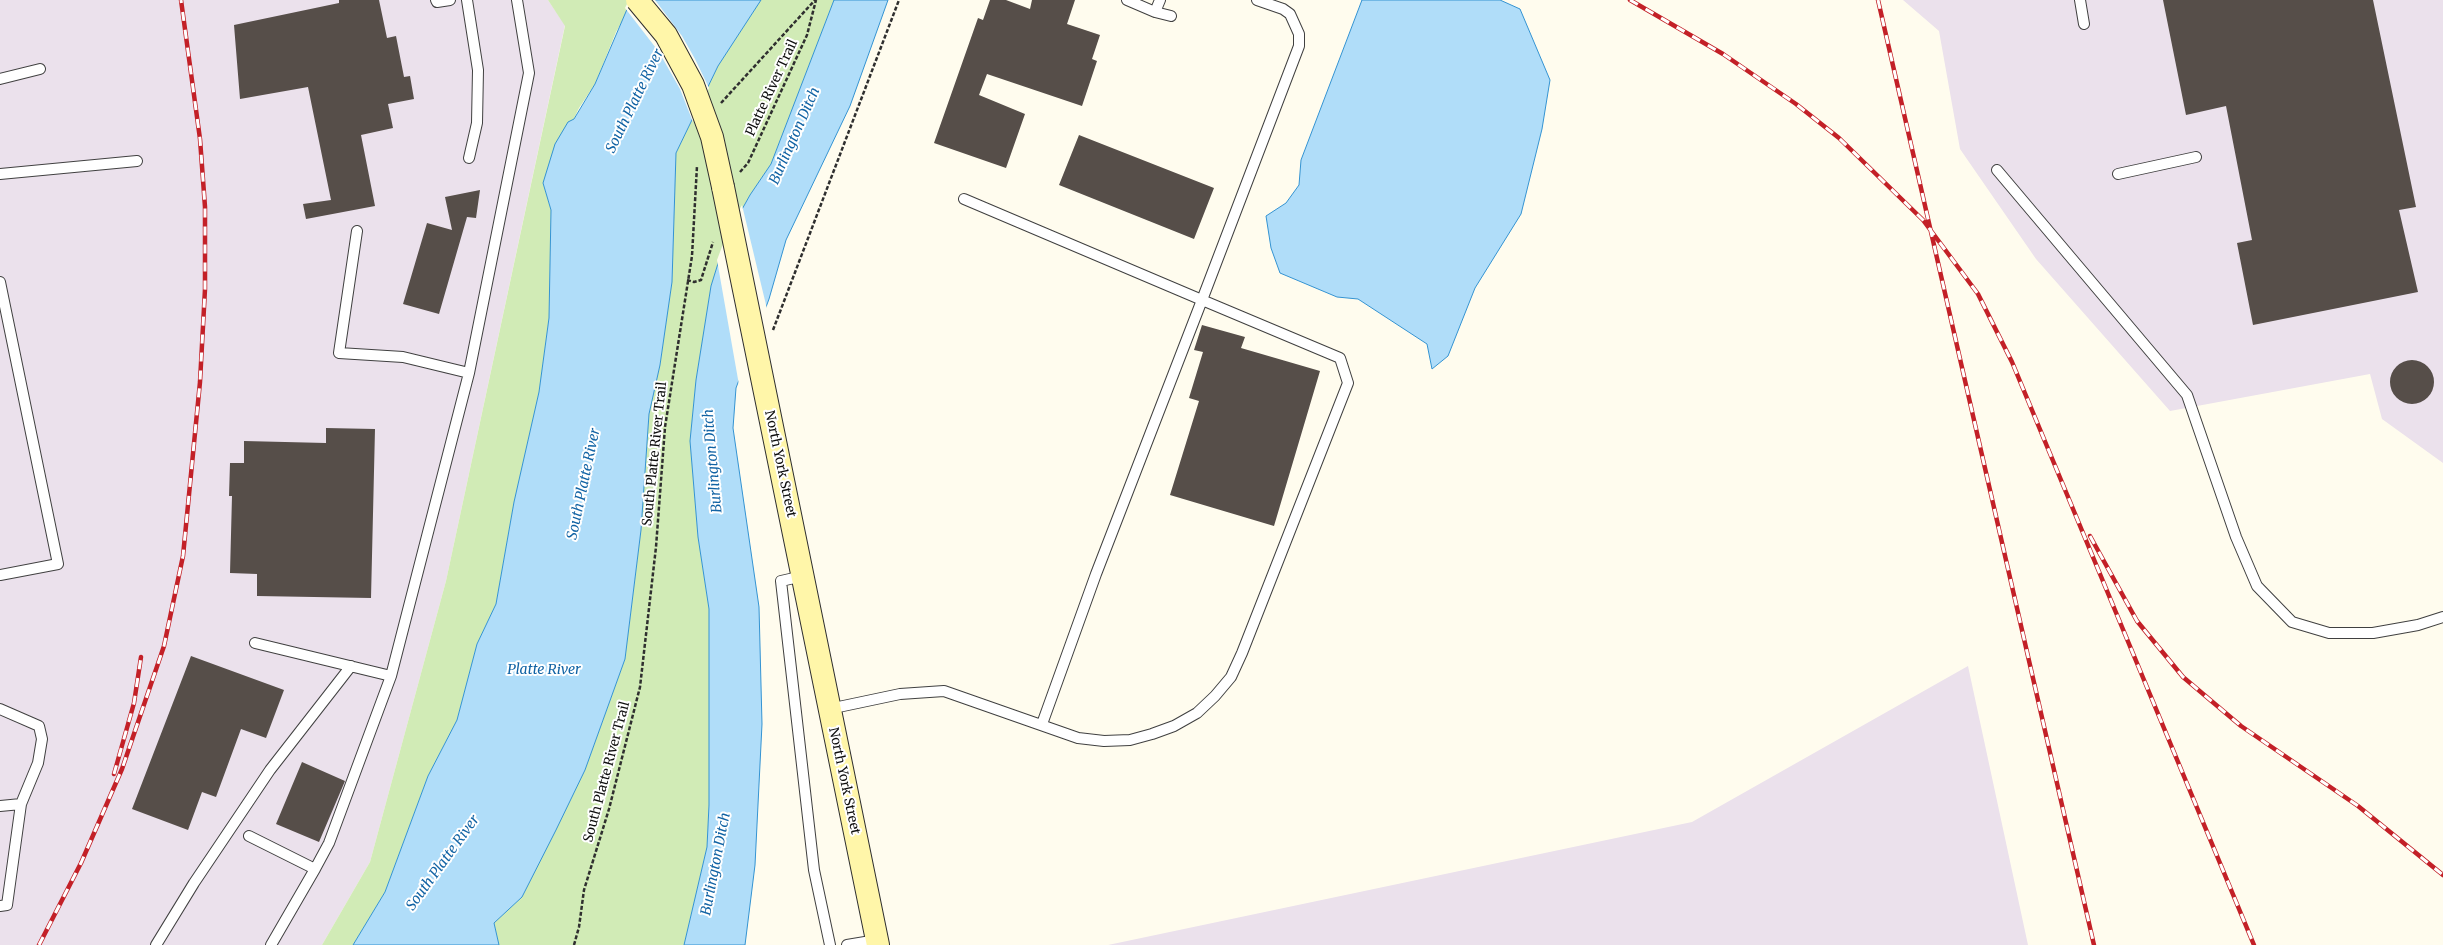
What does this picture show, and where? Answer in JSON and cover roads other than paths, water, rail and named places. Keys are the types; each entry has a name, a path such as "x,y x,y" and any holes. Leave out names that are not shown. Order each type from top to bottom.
{"main road":[{"name":"North York Street","path":"638,0 666,35 693,84 730,181 722,233 756,350 878,943"}],"lane":[{"path":"436,0 437,2 450,0"},
{"path":"467,0 478,70 477,123 469,158"},
{"path":"271,945 329,843 391,676 469,373 528,73 517,0"},
{"path":"1127,0 1155,12 1171,16"},
{"path":"1155,12 1160,0"},
{"path":"1042,724 1099,567 1299,46 1299,34 1290,14 1282,9 1258,0"},
{"path":"2080,0 2084,24"},
{"path":"0,79 40,69"},
{"path":"2118,174 2196,157"},
{"path":"0,174 138,161"},
{"path":"1997,170 2187,395 2236,537 2257,586 2292,622 2329,633 2373,634 2418,625 2443,617"},
{"path":"829,709 900,694 944,691 1042,724 1078,738 1104,742 1130,740 1174,726 1197,713 1215,696 1231,677 1242,653 1348,383 1340,358 964,199"},
{"path":"357,231 340,353 403,358 469,373"},
{"path":"0,282 58,564 0,576"},
{"path":"803,576 781,581 814,870 830,945"},
{"path":"255,643 391,676"},
{"path":"156,945 194,883 270,770 350,666"},
{"path":"0,709 39,726 42,739 38,763 21,804 7,906 0,906"},
{"path":"0,806 21,804"},
{"path":"249,836 315,869"},
{"path":"847,945 878,943"}],"water":[{"name":"Platte River","path":"631,0 761,0 718,66 676,153 672,282 660,365 649,414 641,530 625,659 585,770 556,830 522,897 494,923 499,945 353,945 385,892 428,776 457,720 477,644 496,604 514,502 539,392 549,318 551,210 543,183 555,144 568,122 574,119 595,84"},
{"name":"Burlington Ditch","path":"834,0 888,0 850,106 786,240 769,299 736,388 733,428 759,607 762,724 755,865 745,945 684,945 707,847 709,805 709,609 698,537 690,441 696,380 711,286 720,257 731,229 750,195 771,164"},
{"path":"1362,0 1500,0 1520,9 1550,80 1542,129 1521,214 1475,288 1448,356 1432,369 1427,344 1358,299 1337,297 1280,273 1271,248 1266,216 1286,203 1299,185 1301,160"}],"railway":[{"path":"39,945 81,863 122,769 164,646 183,556 200,382 205,289 205,207 200,139 181,0"},
{"path":"1630,0 1723,54 1796,104 1839,138 1923,220 1978,294 2012,362 2254,945"},
{"path":"1878,0 2094,945"},
{"path":"2090,536 2137,621 2183,677 2241,726 2358,806 2443,875"},
{"path":"114,774 134,703 141,657"}],"water label":[{"name":"South Platte River","path":"635,101"},
{"name":"South Platte River","path":"584,484"},
{"name":"South Platte River","path":"443,863"}]}
